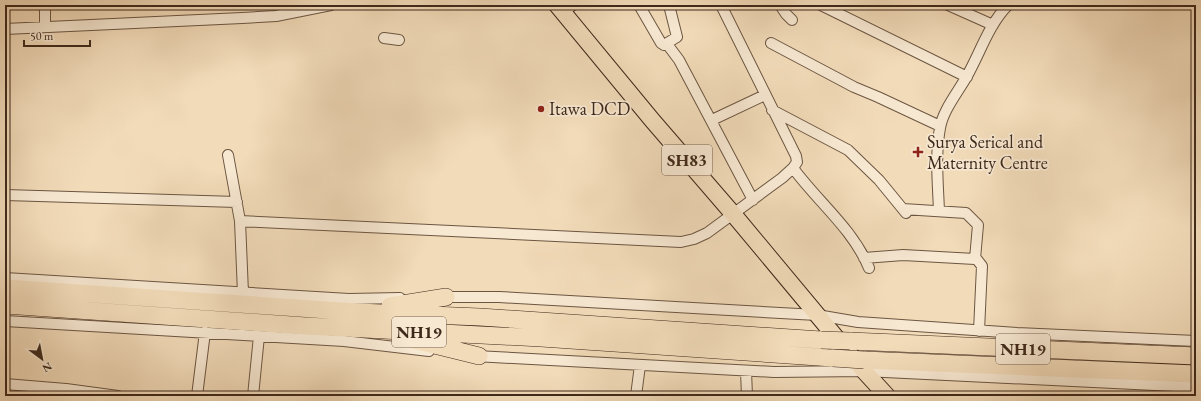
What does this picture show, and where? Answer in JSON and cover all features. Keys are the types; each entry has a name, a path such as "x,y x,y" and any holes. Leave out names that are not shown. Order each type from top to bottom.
{"highway":[{"name":"NH19","path":"5,288 357,312 480,317 850,342 1196,356"},
{"path":"357,312 446,297"},
{"name":"NH19","path":"5,305 306,326 541,338 833,358 864,365 1196,374"},
{"path":"372,330 479,356"}],"main road":[{"name":"SH83","path":"565,7 652,120 734,214 817,315 864,365 887,396"}],"street":[{"path":"45,5 45,27"},
{"path":"5,29 249,18 276,16 332,5"},
{"path":"640,5 660,43 662,44 667,44 677,36 669,5"},
{"path":"780,5 792,20"},
{"path":"821,5 967,76"},
{"path":"948,5 993,25"},
{"path":"939,211 938,151 940,126 993,25 1001,12 1008,5"},
{"path":"240,221 681,242 694,239 707,233 753,200 782,178 797,162 796,156 764,94 726,6"},
{"path":"384,38 399,40"},
{"path":"772,43 854,87 940,126"},
{"path":"667,44 679,59 753,200"},
{"path":"712,120 764,94"},
{"path":"772,110 848,150 879,180 905,212 939,211 966,213 978,225 975,257 982,266 979,331"},
{"path":"228,155 240,221 243,293"},
{"path":"793,168 806,186 834,215 864,258 868,268"},
{"path":"5,195 237,202"},
{"path":"864,258 903,255 975,259 975,257"},
{"path":"5,278 349,299 499,297 817,315 858,322 979,331 1196,341"},
{"path":"5,321 344,341 479,356 746,371 774,372 864,365 1196,387"},
{"path":"197,396 205,332"},
{"path":"253,396 259,336"},
{"path":"636,396 640,365"},
{"path":"746,371 748,396"},
{"path":"5,384 66,389 118,396"}],"place":[{"name":"Itawa DCD","path":"541,109"},
{"name":"Surya Serical and Maternity Centre","path":"918,152"}]}
